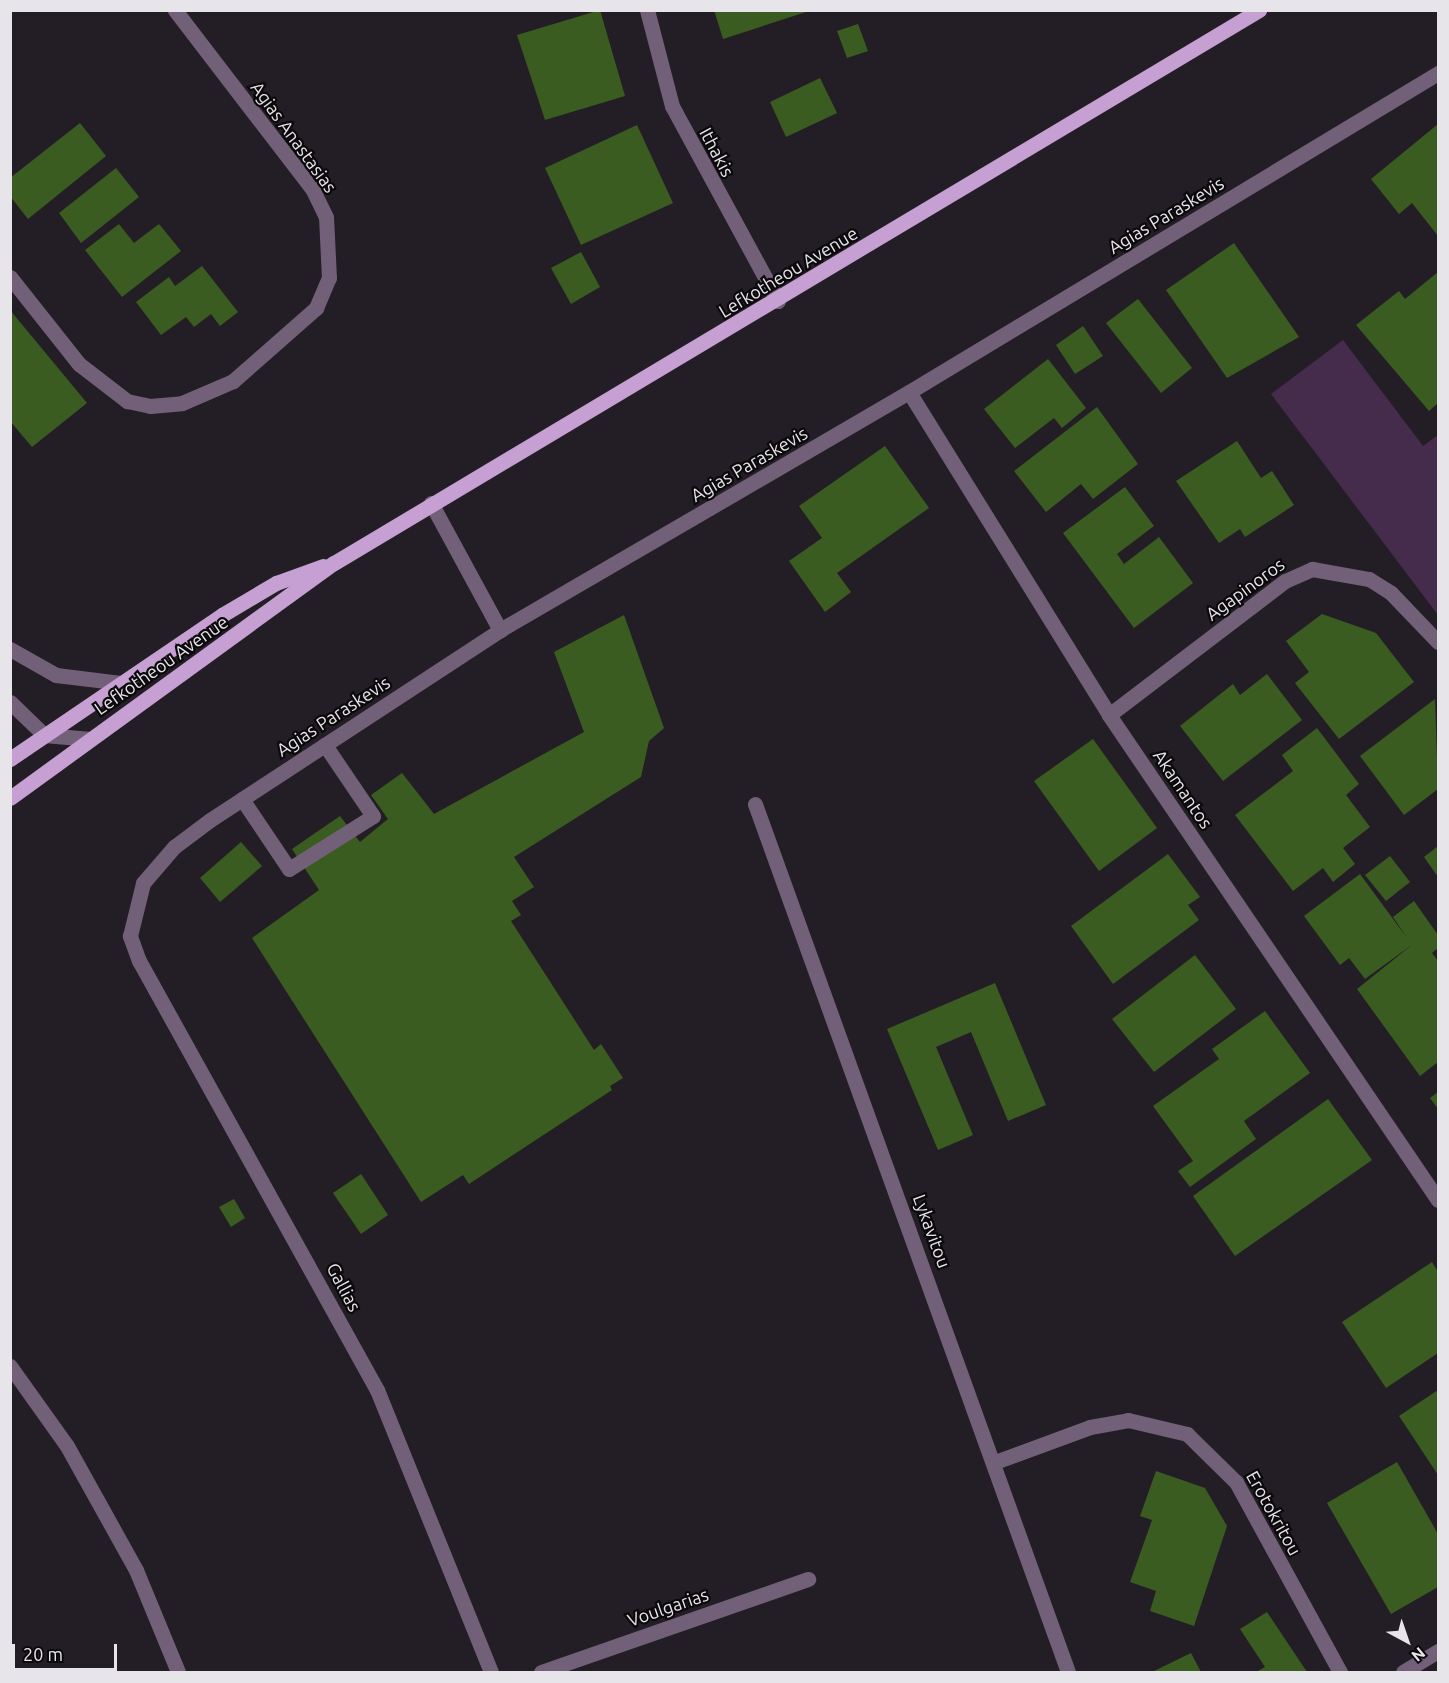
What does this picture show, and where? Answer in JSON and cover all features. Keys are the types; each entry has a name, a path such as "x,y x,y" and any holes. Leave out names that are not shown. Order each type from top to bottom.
{"main road":[{"name":"Lefkotheou Avenue","path":"10,798 91,738 287,602 334,563 431,503 778,301 1259,10"},
{"name":"Lefkotheou Avenue","path":"10,759 121,683 276,583 334,563"}],"street":[{"name":"Agias Anastasias","path":"10,277 79,364 127,401 150,406 207,395 292,333 316,308 329,278 331,232 313,190 175,10"},
{"name":"Ithakis","path":"646,10 672,106 778,301"},
{"name":"Agias Paraskevis","path":"130,936 133,910 156,864 242,799 325,744 500,630 909,392 1438,73"},
{"name":"Akamantos","path":"909,392 1109,715 1438,1200"},
{"path":"431,503 500,630"},
{"name":"Agapinoros","path":"1109,715 1285,581 1312,569 1369,579 1391,592 1438,642"},
{"path":"10,649 56,675 121,683"},
{"path":"10,702 44,735 91,738"},
{"path":"242,799 289,869 373,816 325,744"},
{"name":"Lykavitou","path":"755,804 995,1462 1068,1672"},
{"name":"Gallias","path":"130,936 152,986 263,1177 377,1390 491,1672"},
{"path":"10,1366 67,1446 136,1570 178,1672"},
{"name":"Erotokritou","path":"995,1462 1090,1427 1128,1420 1187,1434 1236,1482 1340,1672"},
{"name":"Voulgarias","path":"541,1672 808,1579"},
{"path":"1403,1672 1438,1651"}],"shaded area":[{"path":"1343,340 1423,446 1438,435 1438,615 1271,394"}],"building":[{"path":"600,10 625,96 545,120 517,35"},
{"path":"714,10 809,10 809,11 723,39"},
{"path":"858,24 868,51 847,58 837,31"},
{"path":"820,78 837,113 786,137 770,102"},
{"path":"80,123 106,156 28,219 10,196 10,178"},
{"path":"1438,124 1438,236 1412,203 1399,214 1371,179"},
{"path":"637,125 673,203 581,245 545,168"},
{"path":"116,168 139,197 81,243 59,213"},
{"path":"119,224 134,243 159,224 181,251 122,297 85,250"},
{"path":"1234,243 1299,337 1227,378 1166,290"},
{"path":"581,252 600,287 571,304 551,268"},
{"path":"202,266 238,312 220,326 211,314 194,327 186,317 161,335 136,302 169,277 175,286"},
{"path":"1438,272 1438,403 1429,411 1356,325 1399,291 1405,299"},
{"path":"1138,299 1192,368 1161,393 1106,323"},
{"path":"10,310 87,403 32,447 10,421"},
{"path":"1083,326 1103,356 1075,374 1056,345"},
{"path":"1048,359 1086,408 1062,428 1054,418 1015,448 984,409"},
{"path":"1097,407 1138,464 1093,499 1081,484 1046,512 1014,471"},
{"path":"1237,441 1261,478 1272,471 1294,505 1245,537 1240,529 1219,543 1176,481"},
{"path":"885,446 929,508 837,573 851,592 825,612 789,561 822,538 799,506"},
{"path":"1125,487 1154,526 1117,554 1124,564 1159,537 1193,583 1134,628 1063,533"},
{"path":"1322,614 1376,633 1414,682 1339,739 1295,683 1309,672 1286,641"},
{"path":"624,615 664,728 649,741 641,777 514,857 534,887 512,901 521,915 511,921 594,1050 601,1044 623,1078 610,1086 612,1090 469,1184 463,1175 421,1202 252,938 319,890 292,849 340,816 360,842 388,819 371,795 402,773 434,814 584,732 554,652"},
{"path":"1267,674 1302,720 1223,781 1180,726 1233,684 1240,695"},
{"path":"1435,699 1438,789 1404,815 1360,756"},
{"path":"1317,728 1359,784 1346,795 1370,827 1343,848 1355,864 1333,882 1323,868 1293,891 1235,815 1293,771 1282,755"},
{"path":"1093,739 1157,828 1099,871 1034,781"},
{"path":"241,842 262,866 220,902 200,878"},
{"path":"1438,846 1438,877 1424,857"},
{"path":"1168,854 1200,897 1188,905 1199,920 1113,984 1071,926"},
{"path":"1390,856 1410,882 1386,901 1365,875"},
{"path":"1360,874 1407,938 1393,917 1414,901 1438,935 1438,948 1432,953 1438,961 1438,1062 1420,1076 1357,989 1413,944 1365,979 1349,958 1340,965 1304,916"},
{"path":"1195,955 1236,1009 1154,1072 1112,1019"},
{"path":"995,983 1046,1105 1008,1121 971,1032 936,1047 973,1135 938,1150 887,1029"},
{"path":"1265,1011 1310,1073 1244,1121 1256,1139 1190,1187 1178,1171 1193,1161 1153,1106 1219,1059 1212,1049"},
{"path":"1438,1092 1438,1109 1430,1098"},
{"path":"1328,1099 1372,1160 1235,1256 1193,1196"},
{"path":"361,1174 388,1215 361,1234 333,1193"},
{"path":"234,1199 245,1218 231,1227 219,1207"},
{"path":"1432,1262 1438,1272 1438,1353 1386,1388 1342,1322"},
{"path":"1438,1390 1438,1475 1399,1416"},
{"path":"1397,1462 1438,1534 1438,1587 1391,1614 1327,1503"},
{"path":"1156,1471 1205,1488 1227,1526 1194,1626 1150,1611 1156,1591 1130,1582 1152,1520 1140,1516"},
{"path":"1267,1612 1307,1672 1256,1672 1265,1667 1240,1629"},
{"path":"1191,1653 1201,1672 1152,1672"}]}
